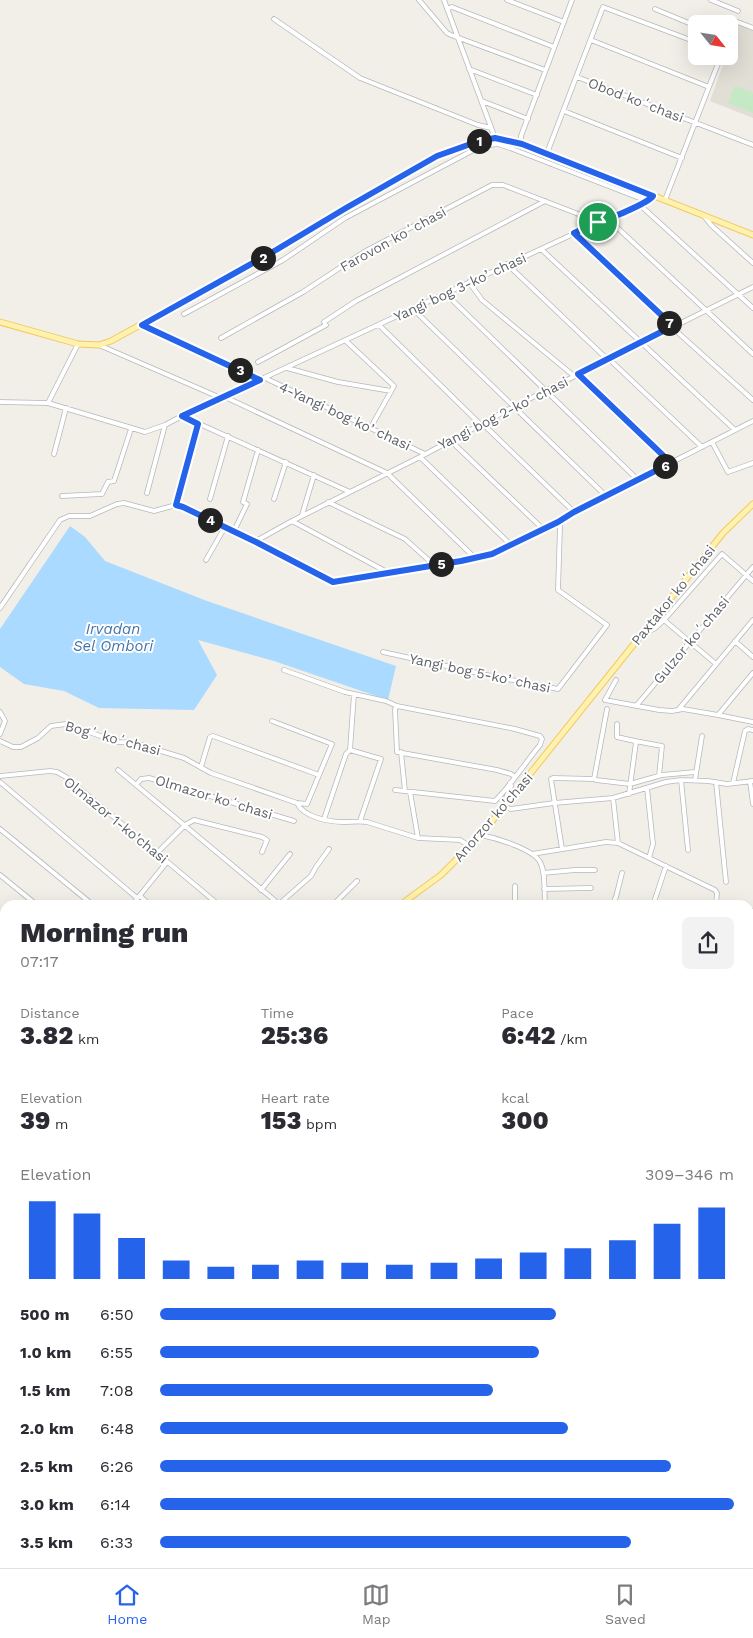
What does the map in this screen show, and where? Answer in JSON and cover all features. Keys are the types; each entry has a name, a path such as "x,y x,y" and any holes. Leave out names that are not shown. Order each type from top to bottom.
{"main road":[{"path":"0,322 78,344 99,345 116,339 276,250 437,156 479,141 495,138 521,143 753,236"},
{"name":"Paxtakor koʻchasi","path":"575,718 723,533 753,504"},
{"name":"Anorzor ko'chasi","path":"407,900 441,875 470,847 575,718"}],"street":[{"path":"419,0 446,33 545,70"},
{"path":"444,0 495,138"},
{"path":"507,0 564,22"},
{"path":"521,143 521,136 572,0"},
{"path":"711,0 738,11"},
{"path":"447,9 452,7 554,47"},
{"name":"Obod koʻchasi","path":"547,153 603,7 688,39"},
{"path":"656,9 688,23"},
{"path":"274,19 360,78 478,125 491,128"},
{"path":"738,23 753,28"},
{"path":"591,40 709,87"},
{"path":"665,200 718,65"},
{"path":"469,69 537,95"},
{"name":"Obod koʻchasi","path":"577,77 753,145"},
{"path":"482,102 528,119"},
{"path":"564,111 682,158"},
{"path":"184,314 282,260 345,218 481,146 492,144 504,146 647,201"},
{"name":"Farovon koʻchasi","path":"221,338 303,292 364,252 492,185 503,185 598,222"},
{"name":"Yangi bog 3-koʼchasi","path":"0,402 48,403 145,432 165,425 574,233 640,205 653,196"},
{"path":"258,362 325,324 356,300 545,201"},
{"path":"640,205 753,308"},
{"path":"703,215 712,226 753,263"},
{"path":"608,219 753,354"},
{"path":"574,233 753,400"},
{"path":"541,249 736,430"},
{"path":"507,264 702,447"},
{"path":"469,282 482,300 576,375 671,463"},
{"name":"Yangi bog 2-koʼchasi","path":"256,542 302,515 420,457 640,342 753,287"},
{"path":"446,294 638,480"},
{"path":"412,309 606,496"},
{"path":"142,325 260,380"},
{"path":"379,325 480,424 484,425 574,512"},
{"path":"346,341 393,385 371,427"},
{"path":"48,403 78,344"},
{"path":"99,345 223,397 387,473 475,558"},
{"path":"287,368 331,381 391,391"},
{"name":"4-Yangi bog koʼchasi","path":"265,378 425,454"},
{"path":"54,454 66,408"},
{"path":"182,416 350,492"},
{"path":"0,608 60,520 90,516 117,504 124,503 154,511 176,505 183,507 256,542 330,581 492,554 753,421"},
{"path":"176,505 198,424"},
{"path":"147,493 165,425"},
{"path":"62,496 102,494 108,482 114,481 131,429"},
{"path":"210,499 228,436"},
{"path":"450,440 543,529"},
{"path":"712,442 728,472 753,463"},
{"path":"234,531 247,504 243,502 258,450"},
{"path":"420,457 511,545"},
{"path":"274,499 286,462"},
{"path":"302,515 314,475"},
{"path":"328,502 405,539 434,565"},
{"path":"292,521 386,572"},
{"name":"Yangi bog 5-koʼchasi","path":"382,652 555,689 561,687 607,625 558,590 560,526 558,522"},
{"path":"206,560 225,527"},
{"path":"642,633 654,630 722,554 753,581"},
{"name":"Gulzor koʻchasi","path":"636,706 753,566"},
{"path":"664,620 716,664"},
{"path":"677,710 753,620"},
{"path":"736,641 753,657"},
{"path":"284,670 354,694 378,699 397,706 515,729 540,736 542,739 540,745 496,800 395,790"},
{"path":"718,715 753,673"},
{"path":"616,680 605,700 659,710 683,709 753,722"},
{"path":"746,681 753,683"},
{"path":"324,819 346,754 350,750 354,694"},
{"path":"397,706 395,709 397,752 497,770 515,777"},
{"path":"594,779 606,709"},
{"path":"0,712 5,721 0,734"},
{"path":"272,721 332,743 307,804 297,802"},
{"name":"Bogʻ koʻchasi","path":"0,741 13,747 21,747 38,738 52,726 66,724 118,742 135,743 191,761 211,773 297,802 305,813 324,819 339,822 360,821 418,838 460,840 470,847"},
{"path":"617,724 616,737 662,746 659,776"},
{"path":"733,783 745,731 748,729 753,730"},
{"path":"201,767 210,737 213,736 319,775"},
{"path":"694,780 702,736"},
{"path":"629,794 635,740"},
{"path":"350,750 381,759 360,821"},
{"path":"401,752 405,791"},
{"name":"Olmazor koʻchasi","path":"118,770 272,900"},
{"name":"Olmazor 1-ko'chasi","path":"0,776 44,771 57,772 66,777 213,900"},
{"path":"562,849 551,779 594,779 630,784 659,776 695,772"},
{"name":"Olmazor koʻchasi","path":"136,785 141,779 149,778 294,821"},
{"path":"510,783 511,786 504,805 511,809 613,798 666,782 681,780 733,783 752,781 753,804"},
{"path":"681,780 688,850"},
{"path":"0,782 142,900"},
{"path":"716,782 726,882"},
{"path":"647,788 653,844 649,858"},
{"path":"410,792 418,838"},
{"path":"613,798 618,843"},
{"name":"Olmazor koʻchasi","path":"185,825 194,820 262,837 267,840 262,852"},
{"path":"157,853 185,825"},
{"path":"0,829 87,900"},
{"path":"481,835 505,842 532,854 540,862 543,873 545,900"},
{"path":"532,854 606,842 618,843 715,890 717,893 716,900"},
{"path":"284,900 311,876 329,849"},
{"path":"261,890 290,854"},
{"path":"136,900 167,862"},
{"path":"655,900 666,866"},
{"path":"543,873 595,870"},
{"path":"614,900 622,873"},
{"path":"0,874 31,900"},
{"path":"339,900 357,882"},
{"path":"515,886 516,900"},
{"path":"544,889 591,888"}],"shaded area":[{"path":"738,25 753,31 753,118 710,101 723,65 738,65"}],"green space":[{"path":"735,86 753,93 753,113 728,103"}],"water":[{"name":"Irvadan Sel Ombori","path":"70,526 85,537 105,561 207,601 396,666 388,700 274,661 198,640 217,675 194,710 99,708 64,691 24,684 0,667 0,629"}],"route":[{"path":"495,138 522,144 653,196 640,205 598,222 574,233 673,326 578,374 671,463 492,554 461,561 333,582 256,542 176,505 198,424 182,416 260,380 142,325 276,250 437,156 479,141 495,138"}]}
